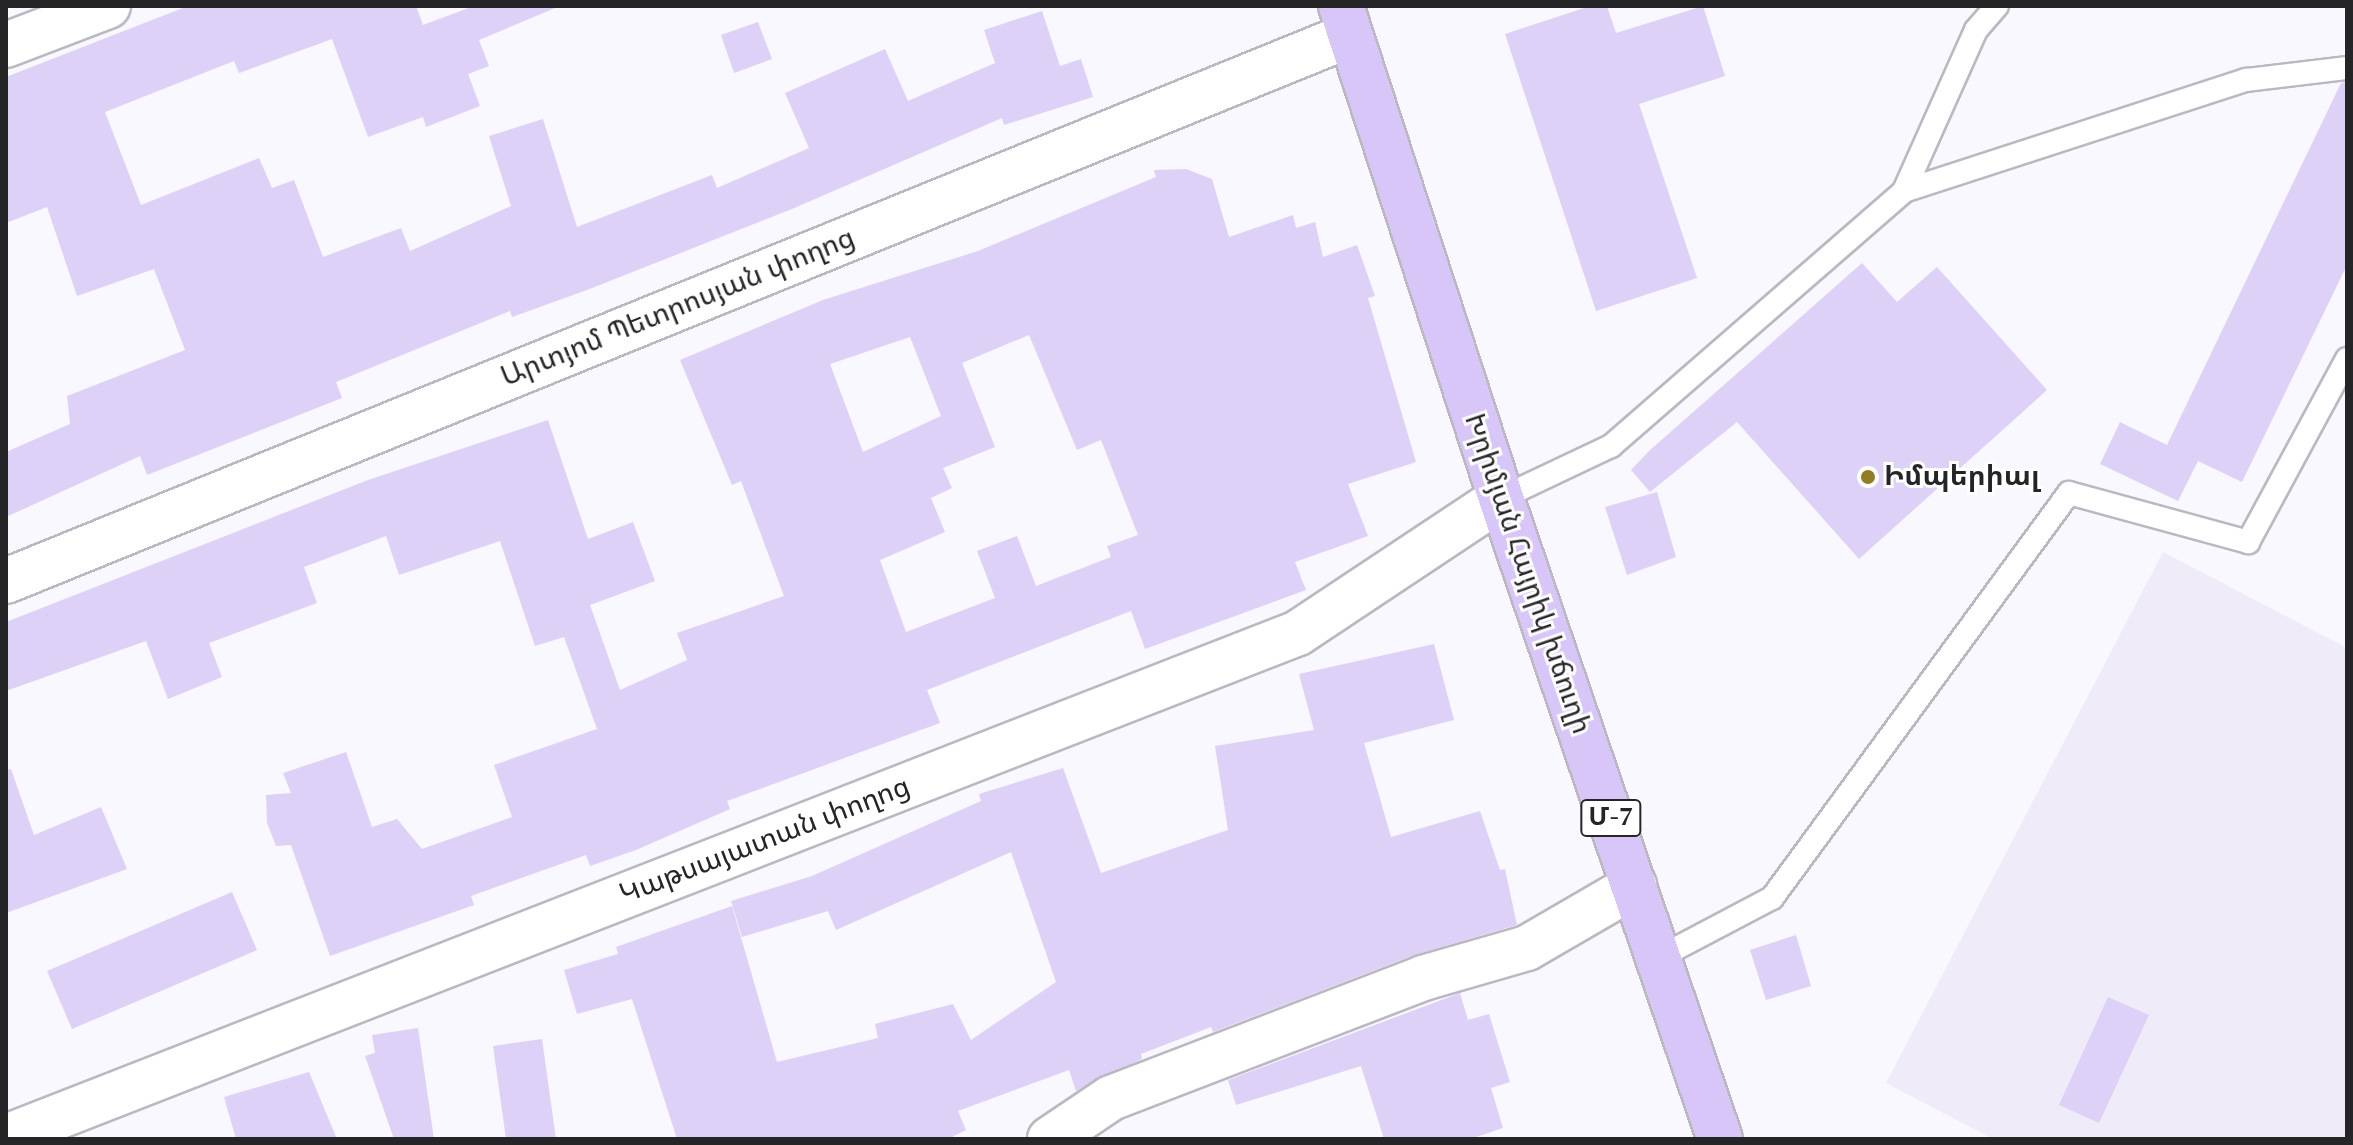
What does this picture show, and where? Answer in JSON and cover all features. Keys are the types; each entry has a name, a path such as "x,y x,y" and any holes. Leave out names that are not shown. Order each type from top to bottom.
{"highway":[{"name":"Խրիմյան Հայրիկ խճուղի","path":"1346,20 1501,498 1720,1139"}],"street":[{"path":"6,45 108,6"},
{"name":"Արտյոմ Պետրոսյան փողոց","path":"6,581 1346,20"},
{"name":"Կաթսայատան փողոց","path":"6,1137 1298,633 1501,498"},
{"path":"1050,1139 1111,1098 1423,978 1527,948 1634,886"}],"lane":[{"path":"1904,191 1976,30 1990,6"},
{"path":"1976,30 1997,6"},
{"path":"1501,498 1611,446 1904,191 2246,80 2347,68"},
{"path":"1658,958 1772,898 2069,493 2248,542 2347,359"}],"shaded area":[{"path":"2163,552 2347,648 2347,1139 1993,1139 1886,1083"}],"building":[{"path":"188,6 416,6 423,25 474,6 560,6 479,40 489,66 468,74 480,106 426,127 423,117 368,137 332,39 239,73 234,61 105,112 141,205 259,158 272,188 294,180 323,257 401,228 410,251 511,206 489,136 543,119 577,227 712,175 717,188 809,148 785,93 885,49 908,101 995,63 984,30 1042,11 1060,66 1081,59 1093,97 1004,125 1002,118 792,209 587,290 512,317 510,311 336,382 342,398 147,475 140,456 6,517 6,452 70,424 67,396 185,350 154,269 77,296 47,207 6,223 6,77"},
{"path":"1590,6 1607,6 1616,33 1703,6 1725,76 1639,104 1697,278 1596,311 1505,34"},
{"path":"758,22 772,59 734,73 721,35"},
{"path":"2347,82 2347,265 2242,482 2198,461 2178,501 2100,464 2120,422 2167,445 2341,83"},
{"path":"1186,169 1212,179 1229,237 1293,215 1296,228 1315,222 1323,257 1357,245 1375,296 1368,298 1416,462 1348,484 1368,536 1295,562 1306,590 1145,649 1131,611 927,690 940,723 727,801 730,809 636,850 590,866 586,855 471,896 474,905 330,956 291,845 276,846 267,823 266,795 291,793 283,773 346,752 372,827 397,819 422,849 512,817 494,765 597,729 564,637 535,646 500,541 399,575 386,536 304,567 317,603 209,643 222,677 168,699 146,641 6,691 6,622 368,480 548,420 588,539 633,522 655,581 590,605 620,690 687,660 677,633 784,596 741,481 732,485 680,360 823,300 978,251 1156,177 1154,170","holes":["1029,335 1077,450 1101,440 1138,535 1107,546 1111,557 1036,586 1017,536 977,551 995,598 906,632 880,560 945,532 931,498 952,488 943,468 995,447 962,363","910,337 941,416 863,452 830,364"]},
{"name":"Իմպերիալ","path":"1862,263 1897,302 1937,267 2047,390 1859,559 1737,422 1650,492 1631,470"},
{"path":"1657,492 1676,557 1627,575 1605,507"},
{"path":"1434,644 1454,720 1364,743 1391,837 1480,811 1500,870 1505,869 1517,925 1414,955 1213,1032 1211,1027 1141,1054 1142,1059 1076,1091 1069,1070 958,1111 966,1130 948,1139 677,1139 632,999 577,1014 564,970 618,954 616,947 732,906 777,1062 878,1038 875,1024 953,1004 971,1040 1056,982 1011,852 836,930 828,911 742,937 731,901 812,876 981,801 979,794 1063,768 1101,873 1228,830 1215,746 1314,730 1299,674"},
{"path":"11,769 34,835 101,807 127,869 6,913 6,770"},
{"path":"232,892 257,950 72,1029 47,971"},
{"path":"1796,935 1811,986 1766,1000 1750,950"},
{"path":"1460,993 1468,1020 1489,1014 1510,1082 1491,1088 1503,1128 1470,1139 1384,1139 1361,1066 1236,1105 1228,1080"},
{"path":"2108,997 2149,1015 2099,1123 2059,1105"},
{"path":"418,1028 434,1139 394,1139 365,1056 375,1053 372,1035"},
{"path":"542,1039 556,1139 506,1139 493,1046"},
{"path":"309,1072 337,1139 236,1139 224,1097"}],"place":[{"name":"Իմպերիալ","path":"1868,477"}]}
